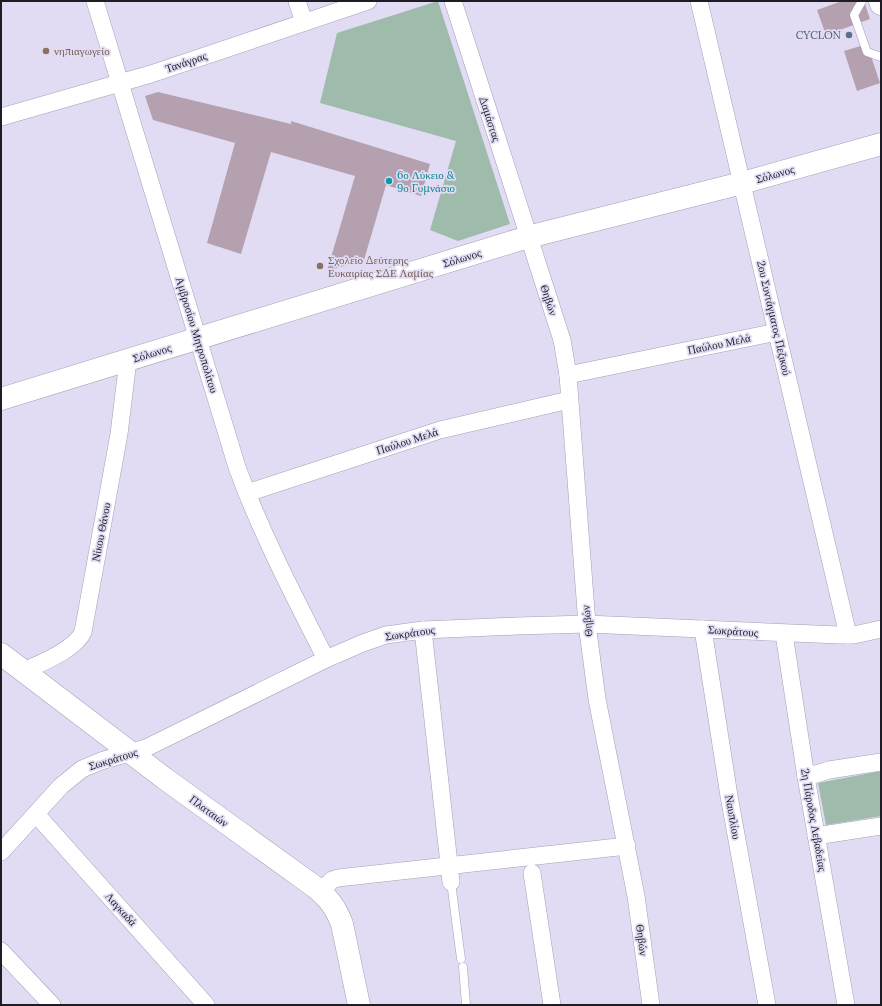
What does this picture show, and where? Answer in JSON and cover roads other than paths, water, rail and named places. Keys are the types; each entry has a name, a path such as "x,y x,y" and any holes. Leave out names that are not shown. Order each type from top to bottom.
{"street":[{"name":"Αμβροσίου Μητροπολίτου","path":"95,1 237,467 268,541 326,659"},
{"path":"297,1 304,22"},
{"name":"Τανάγρας","path":"1,117 120,83 368,1"},
{"name":"Δαμάστας","path":"453,1 528,237"},
{"name":"2ου Συντάγματος Πεζικού","path":"699,1 848,635"},
{"name":"Σόλωνος","path":"1,400 528,237 742,183 881,144"},
{"name":"Θηβών","path":"528,237 562,340 568,376 587,624 597,699 636,896 651,1005"},
{"name":"Παύλου Μελά","path":"568,376 777,332"},
{"name":"Νίκου Θάνου","path":"24,671 73,645 81,638 119,434 128,360"},
{"name":"Παύλου Μελά","path":"247,493 440,430 569,400"},
{"name":"Σωκράτους","path":"4,843 36,814 61,786 82,769 101,761 146,748 265,688 326,659 376,638 397,633 423,630 587,624 784,634 848,635 881,629"},
{"name":"Ναυπλίου","path":"703,629 729,796 767,1005"},
{"path":"423,630 451,882"},
{"name":"2η Πάροδος Λεβαδείας","path":"784,634 806,777 846,1005"},
{"name":"Πλαταιών","path":"1,654 100,731 320,892 333,905 342,924 359,1005"},
{"path":"806,777 829,770 881,762"},
{"name":"Λαγκαδά","path":"36,814 206,1005"},
{"path":"816,836 881,826"},
{"path":"320,892 332,880 338,878 627,846"},
{"path":"532,873 552,1005"},
{"path":"1,952 52,1005"}],"lane":[{"path":"862,1 854,16 867,52 881,57"},
{"path":"451,882 461,959"},
{"path":"463,968 466,1005"}],"place":[{"name":"CYCLON","path":"849,35"},
{"name":"νηπιαγωγείο","path":"46,51"},
{"name":"6ο Λύκειο & 9ο Γυμνάσιο","path":"389,181"},
{"name":"Σχολείο Δεύτερης Ευκαιρίας ΣΔΕ Λαμίας","path":"320,266"}]}
